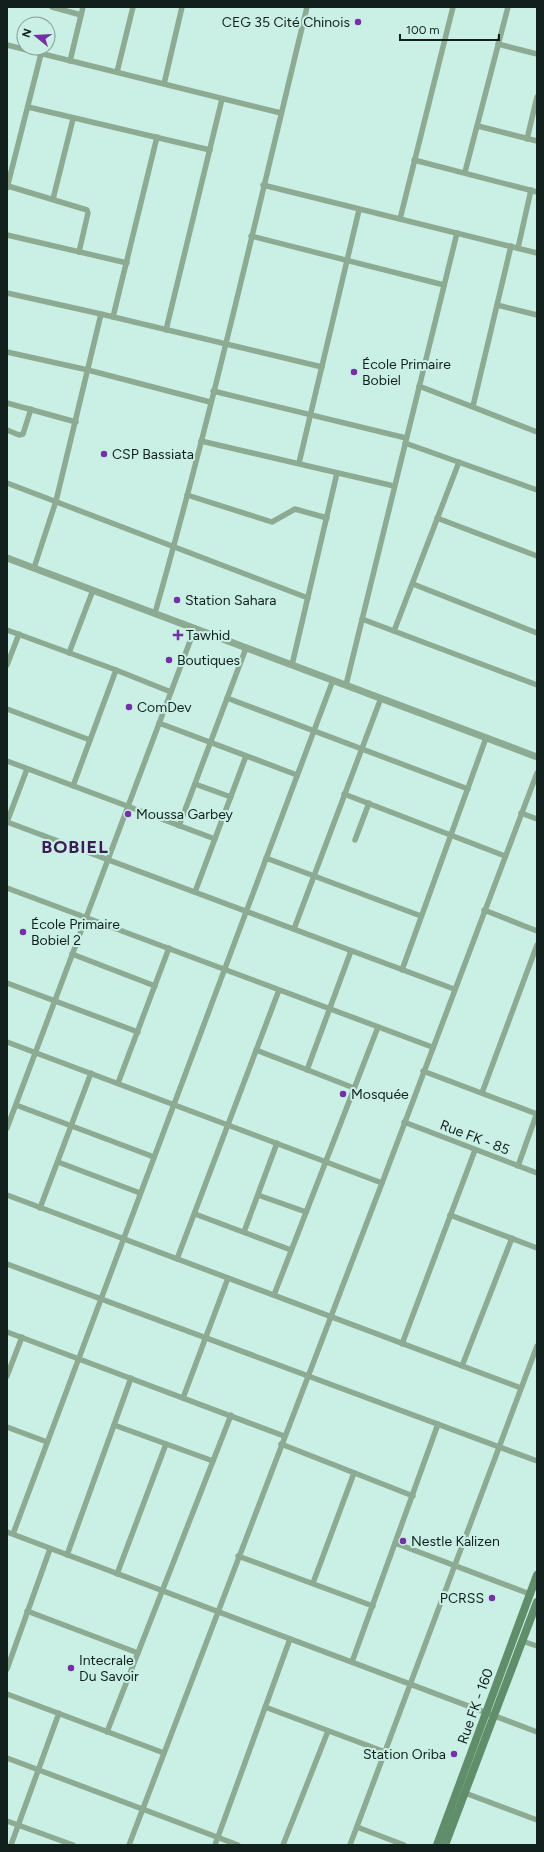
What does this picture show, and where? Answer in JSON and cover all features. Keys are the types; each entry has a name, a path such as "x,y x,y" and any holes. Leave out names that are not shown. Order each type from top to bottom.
{"main road":[{"name":"Rue FK - 160","path":"436,1845 537,1575"},
{"name":"Rue FK - 160","path":"445,1845 537,1602"}],"street":[{"path":"52,7 81,15"},
{"path":"70,61 83,7"},
{"path":"117,72 133,7"},
{"path":"164,84 182,7"},
{"path":"155,613 174,547 201,441 307,7"},
{"path":"400,219 453,7"},
{"path":"465,172 508,7"},
{"path":"498,44 537,54"},
{"path":"41,56 7,187 53,199 88,211 80,252"},
{"path":"49,56 281,113"},
{"path":"526,139 537,97"},
{"path":"166,330 222,99"},
{"path":"28,107 73,119 210,150"},
{"path":"53,199 73,119"},
{"path":"478,126 537,141"},
{"path":"113,317 157,137"},
{"path":"414,160 534,191 514,247 497,305 473,406"},
{"path":"263,185 537,253"},
{"path":"299,463 359,210"},
{"path":"346,685 457,233"},
{"path":"7,235 127,263"},
{"path":"251,236 444,285"},
{"path":"7,293 102,314 322,367"},
{"path":"497,305 537,315"},
{"path":"34,568 56,501 102,314"},
{"path":"7,352 88,370 210,402"},
{"path":"419,386 537,432"},
{"path":"213,391 311,414 406,441 537,490"},
{"path":"7,403 76,422"},
{"path":"7,430 20,435 23,434 31,409"},
{"path":"201,441 394,486"},
{"path":"394,631 459,462"},
{"path":"292,665 337,473"},
{"path":"7,483 308,598"},
{"path":"187,496 272,522 295,510 327,518"},
{"path":"438,518 537,556"},
{"path":"7,558 537,757"},
{"path":"413,584 537,633"},
{"path":"69,653 93,590"},
{"path":"362,619 537,685"},
{"path":"7,1128 194,628"},
{"path":"7,630 171,692"},
{"path":"7,665 19,634"},
{"path":"179,826 246,648"},
{"path":"73,786 116,670"},
{"path":"333,680 79,1358 10,1533 537,1732"},
{"path":"227,698 468,789"},
{"path":"294,929 313,875 381,698"},
{"path":"7,709 90,740"},
{"path":"159,723 297,775"},
{"path":"402,970 486,738"},
{"path":"195,892 246,756"},
{"path":"7,761 215,839"},
{"path":"27,769 7,822 454,989"},
{"path":"128,1845 382,1183 432,1047 537,773"},
{"path":"195,784 231,797"},
{"path":"344,794 505,856"},
{"path":"355,840 369,803"},
{"path":"521,813 537,819"},
{"path":"266,858 421,916"},
{"path":"7,888 432,1047"},
{"path":"484,910 537,931"},
{"path":"482,1093 537,945"},
{"path":"118,1084 169,948"},
{"path":"307,1070 351,951"},
{"path":"72,954 155,986"},
{"path":"7,983 138,1032"},
{"path":"177,1259 279,990"},
{"path":"274,1295 378,1027"},
{"path":"7,1042 382,1183"},
{"path":"256,1050 354,1088"},
{"path":"423,1071 537,1113 518,1166"},
{"path":"40,1208 91,1073"},
{"path":"16,1105 154,1157"},
{"name":"Rue FK - 85","path":"404,1122 537,1173"},
{"path":"244,1232 277,1143"},
{"path":"402,1344 475,1150"},
{"path":"58,1162 140,1193"},
{"path":"258,1194 306,1212"},
{"path":"7,1195 521,1388"},
{"path":"195,1214 291,1250"},
{"path":"450,1215 537,1248"},
{"path":"462,1366 512,1238"},
{"path":"7,1264 537,1460"},
{"path":"183,1398 228,1278"},
{"path":"7,1332 284,1436"},
{"path":"7,1376 22,1337"},
{"path":"350,1845 537,1346"},
{"path":"67,1555 131,1378"},
{"path":"107,1732 231,1415"},
{"path":"352,1662 438,1424"},
{"path":"114,1425 213,1461"},
{"path":"7,1427 47,1442"},
{"path":"117,1574 166,1444"},
{"path":"281,1444 413,1496"},
{"path":"313,1583 354,1473"},
{"path":"395,1543 530,1594"},
{"path":"7,1669 50,1549"},
{"path":"238,1556 373,1606"},
{"path":"27,1611 138,1653"},
{"path":"215,1845 290,1638"},
{"path":"522,1641 537,1646"},
{"path":"7,1694 164,1753"},
{"path":"265,1707 385,1752"},
{"path":"11,1845 59,1713"},
{"path":"283,1845 328,1731"},
{"path":"7,1758 238,1845"},
{"path":"465,1793 537,1820"},
{"path":"7,1821 63,1843 73,1845"},
{"path":"357,1827 404,1845"}],"place":[{"name":"CEG 35 Cité Chinois","path":"358,22"},
{"name":"École Primaire Bobiel","path":"354,372"},
{"name":"CSP Bassiata","path":"104,454"},
{"name":"Station Sahara","path":"177,600"},
{"name":"Tawhid","path":"178,635"},
{"name":"Boutiques","path":"169,660"},
{"name":"ComDev","path":"129,707"},
{"name":"Moussa Garbey","path":"128,814"},
{"name":"École Primaire Bobiel 2","path":"23,932"},
{"name":"Mosquée","path":"343,1094"},
{"name":"Nestle Kalizen","path":"403,1541"},
{"name":"PCRSS","path":"492,1598"},
{"name":"Intecrale Du Savoir","path":"71,1668"},
{"name":"Station Oriba","path":"454,1754"}],"district":[{"name":"BOBIEL","path":"75,847"}]}
